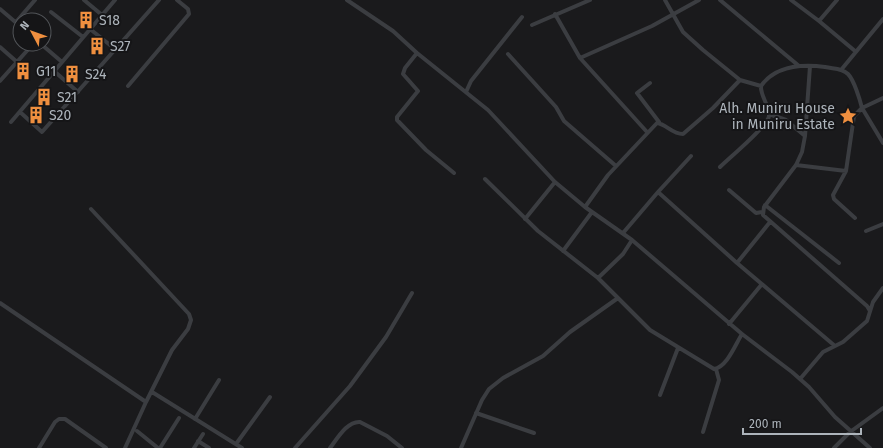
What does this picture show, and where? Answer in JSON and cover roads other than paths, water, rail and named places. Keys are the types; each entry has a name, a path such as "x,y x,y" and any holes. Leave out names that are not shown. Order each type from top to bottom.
{"street":[{"path":"25,12 36,0"},
{"path":"84,0 102,15"},
{"path":"10,122 115,0"},
{"path":"20,112 42,132 159,0"},
{"path":"128,86 189,14 188,9 177,0"},
{"path":"347,0 393,31 417,53 488,110 555,182 585,207 632,240 729,324 800,379 850,432 870,448"},
{"path":"532,25 590,0"},
{"path":"665,0 683,32 740,80 761,86"},
{"path":"580,58 673,15 698,0"},
{"path":"720,0 799,66"},
{"path":"791,0 855,51"},
{"path":"819,21 837,0"},
{"path":"0,9 12,19"},
{"path":"52,13 83,38"},
{"path":"555,14 580,58 647,132"},
{"path":"466,92 471,81 522,17"},
{"path":"841,70 855,51 883,19"},
{"path":"90,29 115,49"},
{"path":"0,48 17,62"},
{"path":"0,81 26,52"},
{"path":"50,52 62,62"},
{"path":"417,53 404,68 403,74 418,91 396,117 397,120 426,150 454,173"},
{"path":"508,54 556,107 564,121 616,166"},
{"path":"720,167 764,126 769,114 762,96 761,86 765,81 778,72 799,66 841,70 850,76 862,108 883,143"},
{"path":"762,212 765,204 796,165 802,152 805,136 810,66"},
{"path":"54,71 78,92"},
{"path":"650,83 636,93 659,122 678,134 683,134 714,108 740,80"},
{"path":"855,218 833,195 846,171 854,116 862,108 883,98"},
{"path":"769,114 786,120 805,136"},
{"path":"585,207 616,166 647,132 659,122"},
{"path":"623,233 691,156"},
{"path":"796,165 846,171"},
{"path":"484,179 525,219 598,278 650,330 711,369 716,369 724,363 742,334"},
{"path":"525,219 555,182"},
{"path":"729,190 756,213 762,212"},
{"path":"658,192 737,263 835,346"},
{"path":"765,204 839,263"},
{"path":"91,209 189,314 190,325 169,356 125,448"},
{"path":"563,251 592,212"},
{"path":"762,212 770,222 869,305 869,318 855,333 823,352 800,379"},
{"path":"737,263 770,222"},
{"path":"866,231 883,224"},
{"path":"598,278 623,254 632,240"},
{"path":"729,324 762,284"},
{"path":"869,305 883,288"},
{"path":"296,448 350,386 386,336 412,294"},
{"path":"461,448 482,400 494,384 543,356 570,332 618,298"},
{"path":"0,303 146,402"},
{"path":"660,395 678,348"},
{"path":"703,432 719,380 716,369"},
{"path":"195,419 219,380"},
{"path":"152,392 242,448"},
{"path":"236,444 270,397"},
{"path":"834,448 850,432 883,408"},
{"path":"476,413 534,433"},
{"path":"137,431 159,448 179,418"},
{"path":"41,447 55,422 59,419 65,419 106,448"},
{"path":"330,448 350,425 355,422 360,422 387,436 402,448"},
{"path":"194,448 204,434"},
{"path":"198,441 209,448"}],"place":[{"name":"S18","path":"86,20"},
{"name":"S27","path":"97,46"},
{"name":"G11","path":"23,71"},
{"name":"S24","path":"72,74"},
{"name":"S21","path":"44,97"},
{"name":"S20","path":"36,115"},
{"name":"Alh. Muniru House in Muniru Estate","path":"848,116"}]}
